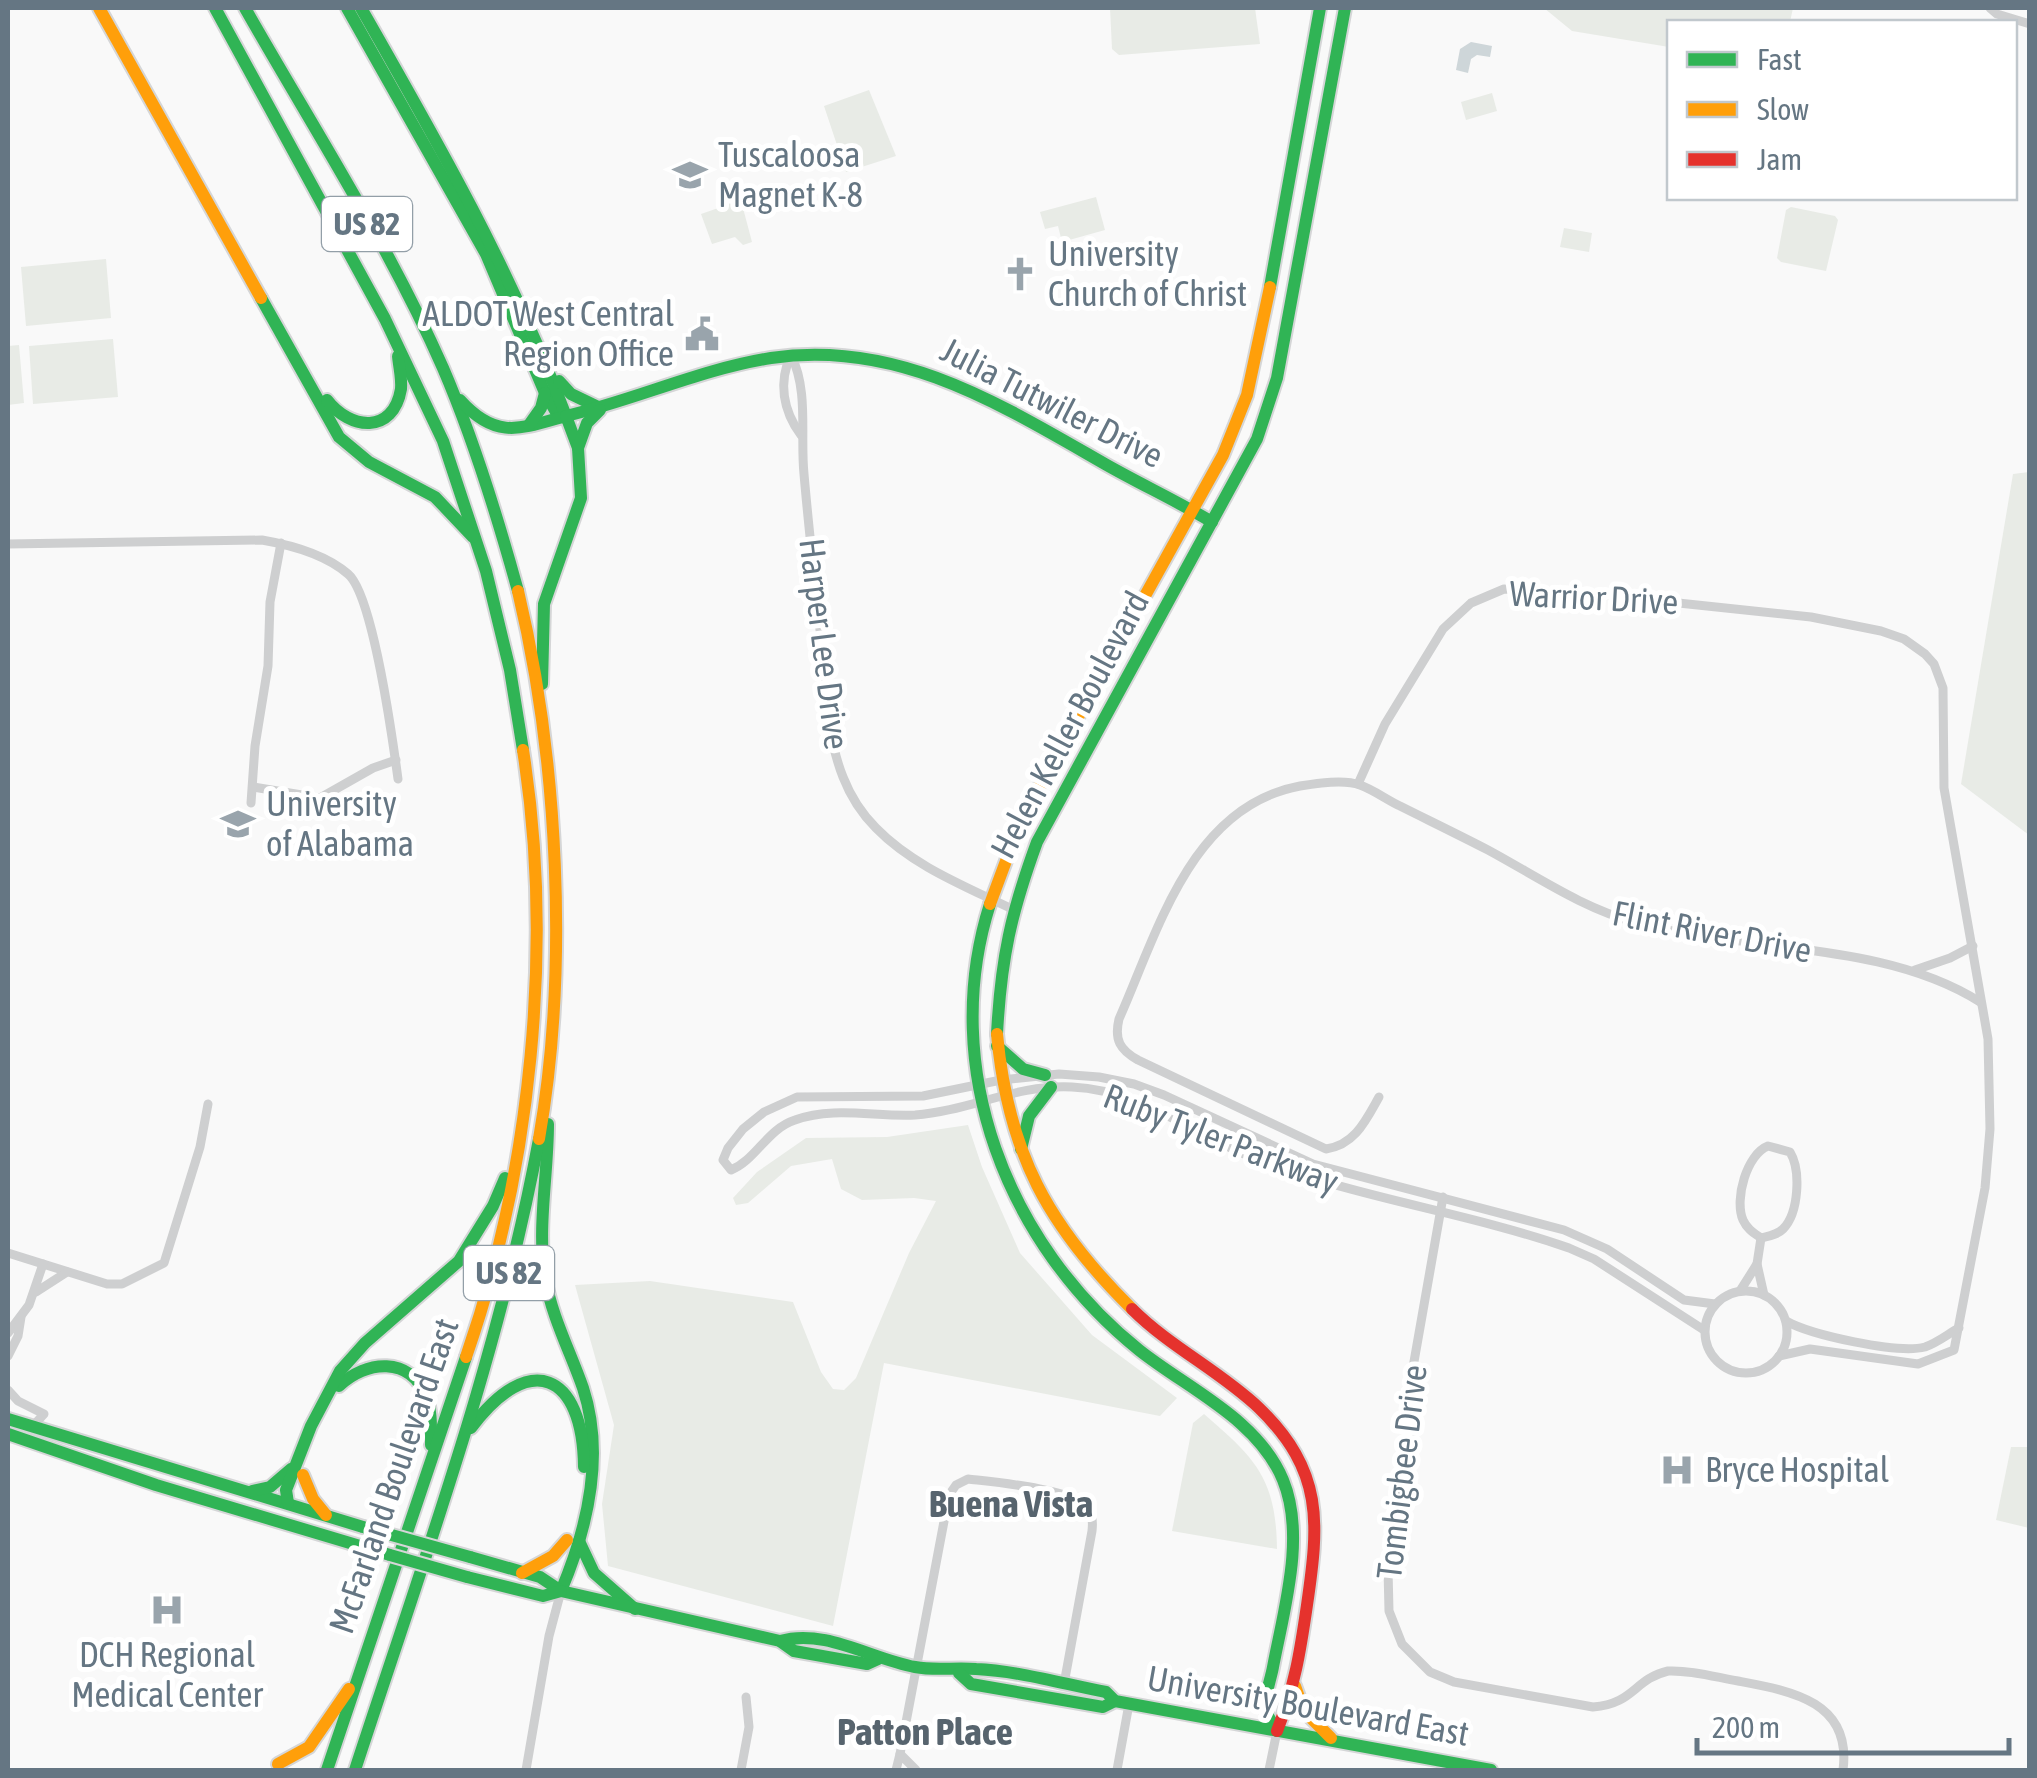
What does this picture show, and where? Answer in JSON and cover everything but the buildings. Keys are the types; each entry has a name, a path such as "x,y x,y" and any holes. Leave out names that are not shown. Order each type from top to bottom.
{"main road":[{"path":"99,8 339,436 369,462 435,497 478,542"},
{"path":"110,8 332,410 343,420 356,425 372,424 392,410 401,387 395,337"},
{"name":"McFarland Boulevard East","path":"215,8 426,400 478,542 499,621 519,722 534,854 537,967 530,1060 517,1150 487,1289 328,1770"},
{"name":"McFarland Boulevard East","path":"245,8 410,299 452,391 503,540 542,714 550,806 555,955 546,1095 506,1288 355,1770"},
{"path":"347,8 486,254 545,393 556,412 566,416"},
{"path":"361,8 501,256 551,371 578,448 580,498 571,534 544,604 542,714"},
{"name":"Helen Keller Boulevard","path":"1277,1731 1265,1709 1290,1554 1292,1524 1282,1477 1262,1444 1248,1430 1108,1324 1065,1277 1028,1226 1000,1165 982,1102 972,1011 977,949 990,898 1017,826 1230,441 1253,374 1320,8"},
{"name":"Helen Keller Boulevard","path":"1277,1731 1294,1684 1317,1538 1313,1496 1296,1451 1264,1410 1142,1318 1096,1276 1058,1226 1021,1152 1002,1095 997,1046 999,980 1012,910 1038,842 1258,438 1277,378 1345,8"},
{"name":"Julia Tutwiler Drive","path":"452,391 486,426 512,430 602,408 733,367 791,355 864,355 943,375 976,390 1212,522"},
{"path":"551,371 570,394 602,408 587,424 578,448"},
{"path":"529,426 545,393"},
{"path":"997,1046 1023,1069 1048,1081 1029,1116 1021,1152"},
{"path":"522,1573 554,1556 573,1538 595,1464 596,1439 588,1403 546,1284 542,1254 548,1145 546,1095"},
{"path":"326,1515 312,1499 300,1469 311,1426 340,1371 364,1344 459,1260 493,1206 517,1150"},
{"path":"288,1503 286,1490 340,1385 352,1373 375,1364 399,1368 424,1390 431,1426 430,1462"},
{"path":"458,1449 480,1411 508,1384 532,1378 559,1389 578,1418 584,1445 570,1571 561,1591"},
{"name":"University Boulevard East","path":"8,1419 363,1528 540,1577 561,1591 635,1609 780,1641 794,1637 868,1650 878,1659 916,1666 959,1673 973,1668 1064,1684 1106,1692 1115,1701 1491,1770"},
{"path":"8,1448 23,1440 32,1427"},
{"name":"University Boulevard East","path":"8,1434 156,1485 355,1545 543,1596 561,1591"},
{"path":"252,1491 300,1469"},
{"path":"573,1538 598,1582 635,1609"},
{"path":"278,1764 309,1747 360,1673"},
{"name":"University Boulevard East","path":"959,1673 970,1684 1102,1708 1115,1701"},
{"path":"1294,1684 1304,1710 1321,1732 1337,1742"}],"street":[{"path":"1990,8 2017,20"},
{"name":"Harper Lee Drive","path":"791,355 784,370 787,416 800,435"},
{"name":"Harper Lee Drive","path":"791,355 802,385 800,435 828,710 841,772 850,794 894,846 923,866 1012,910"},
{"path":"8,544 241,539 281,544 318,556 350,575 356,583 381,678 398,779"},
{"path":"251,803 268,666 270,602 281,544"},
{"name":"Warrior Drive","path":"1358,784 1385,724 1443,629 1461,610 1504,589 1691,602 1881,630 1926,654 1934,664 1943,688 1944,788 1988,1038 1990,1129 1985,1188 1959,1328 1954,1350 1918,1364 1810,1349 1779,1356"},
{"path":"253,787 320,798 373,768 396,760"},
{"path":"1358,784 1291,788 1256,802 1225,822 1199,850 1186,872 1116,1032 1119,1044 1138,1060 1326,1149 1351,1140 1379,1097"},
{"name":"Flint River Drive","path":"1358,784 1602,912 1678,932 1916,970 1980,1002"},
{"path":"1916,970 1972,946"},
{"name":"Ruby Tyler Parkway","path":"1704,1330 1592,1258 1546,1240 1319,1180 1256,1159 1137,1100 1048,1081 982,1102 914,1115 822,1114 789,1121 760,1142 743,1165 730,1170 723,1160 735,1138 764,1112 797,1097 912,1096 948,1092 978,1082 1087,1076 1134,1084 1313,1164 1564,1230 1606,1249 1684,1300 1715,1304"},
{"path":"822,1096 822,1114"},
{"path":"912,1096 914,1115"},
{"path":"8,1253 106,1284 122,1284 164,1263 200,1147 208,1104"},
{"path":"1776,1146 1790,1152 1797,1179 1788,1222 1774,1235 1761,1238 1743,1220 1744,1186 1755,1153 1776,1146"},
{"name":"Tombigbee Drive","path":"1444,1196 1412,1374 1412,1450 1388,1570 1389,1612 1402,1644 1430,1672 1454,1682 1593,1706 1611,1706 1624,1700 1653,1674 1668,1670 1792,1692 1815,1703 1829,1716 1844,1744 1843,1770"},
{"path":"1761,1238 1757,1264 1764,1295"},
{"path":"8,1333 33,1293 43,1264"},
{"path":"1740,1291 1764,1295 1781,1310 1786,1321 1779,1356 1752,1372 1727,1369 1710,1353 1704,1330 1715,1304 1740,1291 1757,1264"},
{"path":"33,1293 67,1272"},
{"path":"8,1356 18,1336 21,1316"},
{"path":"1786,1321 1818,1334 1901,1348 1929,1346 1959,1328"},
{"path":"8,1390 18,1401 44,1414 32,1427"},
{"path":"896,1770 940,1531 949,1495 968,1479 1066,1495 1078,1500 1090,1513 1092,1531 1064,1684"},
{"path":"526,1770 554,1611 561,1591"},
{"path":"741,1770 748,1727 746,1696"},
{"path":"1116,1770 1130,1704"},
{"path":"1269,1770 1277,1731"},
{"path":"900,1754 916,1770"}],"shaded area":[{"path":"1110,8 1255,8 1260,44 1119,55 1112,49"},
{"path":"1544,8 1793,8 1790,20 1667,20 1667,47 1572,31"},
{"path":"1471,42 1492,46 1490,57 1477,55 1471,59 1468,73 1456,70 1460,49"},
{"path":"869,90 896,156 846,172 824,106"},
{"path":"1492,93 1497,111 1466,120 1461,102"},
{"path":"732,188 739,193 752,242 743,245 735,237 712,244 701,214 724,206"},
{"path":"1096,197 1105,230 1062,242 1058,226 1045,229 1040,212"},
{"path":"1791,207 1835,216 1838,220 1826,271 1777,258 1786,210"},
{"path":"1564,228 1592,233 1589,252 1560,247"},
{"path":"106,259 111,318 26,326 21,267"},
{"path":"113,339 118,397 33,404 29,346"},
{"path":"19,345 24,403 8,405 8,346"},
{"path":"2030,472 2029,843 2029,835 1961,784 2013,474"},
{"path":"968,1125 1020,1253 1092,1335 1177,1398 1160,1416 884,1363 833,1626 608,1566 602,1504 614,1425 575,1285 650,1281 793,1302 821,1372 833,1389 844,1390 856,1378 909,1253 936,1201 862,1200 841,1189 832,1159 791,1166 748,1203 736,1205 733,1198 757,1172 806,1138 887,1137"},
{"path":"1204,1414 1259,1471 1272,1504 1277,1549 1172,1531 1193,1423"},
{"path":"2011,1447 2029,1447 2029,1528 1996,1520"}],"traffic: fast":[{"path":"215,8 385,319 443,441 486,571 510,670 523,750"},
{"path":"245,8 374,230 421,321 475,450 518,591"},
{"path":"347,8 486,254 545,393 556,412 566,416"},
{"path":"361,8 497,259 566,416"},
{"path":"1270,287 1320,8"},
{"path":"997,1034 1009,936 1037,842 1257,439 1277,378 1345,8"},
{"path":"261,298 339,437 369,462 435,497 473,537"},
{"path":"566,416 745,363 817,355 862,358 904,367 986,399 1212,522"},
{"path":"327,400 358,422 380,421 396,404 401,389 398,356"},
{"path":"559,381 571,394 600,408"},
{"path":"529,425 541,408 545,393"},
{"path":"460,400 485,421 509,428 566,416 578,448 581,498 544,604 542,684"},
{"path":"578,448 587,423 600,410"},
{"path":"990,904 976,966 973,1028 979,1089 996,1149 1020,1206 1053,1259 1093,1307 1139,1350 1239,1422 1272,1458 1283,1480 1290,1502 1293,1548 1265,1706 1277,1731"},
{"path":"997,1046 1023,1069 1045,1075"},
{"path":"1021,1149 1029,1116 1051,1087"},
{"path":"548,1124 542,1220 545,1278 583,1388 593,1439 586,1516 561,1591"},
{"path":"355,1770 481,1379 539,1139"},
{"path":"288,1503 286,1490 311,1426 340,1371 365,1343 459,1261 493,1206 505,1178"},
{"path":"327,1770 466,1357"},
{"path":"339,1386 374,1367 399,1368 409,1374 419,1383 428,1402 431,1445"},
{"path":"471,1428 492,1403 513,1388 532,1381 549,1383 563,1392 574,1410 584,1467"},
{"path":"8,1419 363,1527"},
{"path":"8,1434 156,1485 390,1555"},
{"path":"252,1491 270,1487 291,1469"},
{"path":"363,1527 470,1557"},
{"path":"579,1541 594,1573 635,1609"},
{"path":"390,1555 467,1577"},
{"path":"470,1557 540,1577 561,1591 780,1641 794,1651 867,1664 878,1659"},
{"path":"467,1577 543,1596 561,1591"},
{"path":"780,1641 814,1638 923,1668 1025,1675 1106,1692 1115,1701 1491,1770"},
{"path":"959,1673 971,1684 1103,1707 1115,1701"}],"traffic: slow":[{"path":"99,8 261,298"},
{"path":"990,904 1038,789 1223,455 1247,395 1270,287"},
{"path":"518,591 542,723 555,864 554,1005 539,1139"},
{"path":"466,1357 507,1211 530,1057 536,901 523,750"},
{"path":"997,1034 1011,1115 1037,1185 1077,1248 1132,1309"},
{"path":"303,1475 313,1499 326,1515"},
{"path":"522,1573 553,1556 567,1540"},
{"path":"1295,1686 1304,1711 1331,1738"},
{"path":"278,1764 309,1747 349,1689"}],"traffic: jam":[{"path":"1132,1309 1259,1408 1296,1454 1306,1476 1314,1523 1311,1576 1296,1669 1277,1731"}],"place":[{"name":"Tuscaloosa Magnet K-8","path":"690,175"},
{"name":"University Church of Christ","path":"1020,274"},
{"name":"ALDOT West Central Region Office","path":"702,334"},
{"name":"University of Alabama","path":"238,824"},
{"name":"Bryce Hospital","path":"1677,1470"},
{"name":"DCH Regional Medical Center","path":"167,1610"}],"district":[{"name":"Buena Vista","path":"1011,1504"},
{"name":"Patton Place","path":"925,1732"}]}
